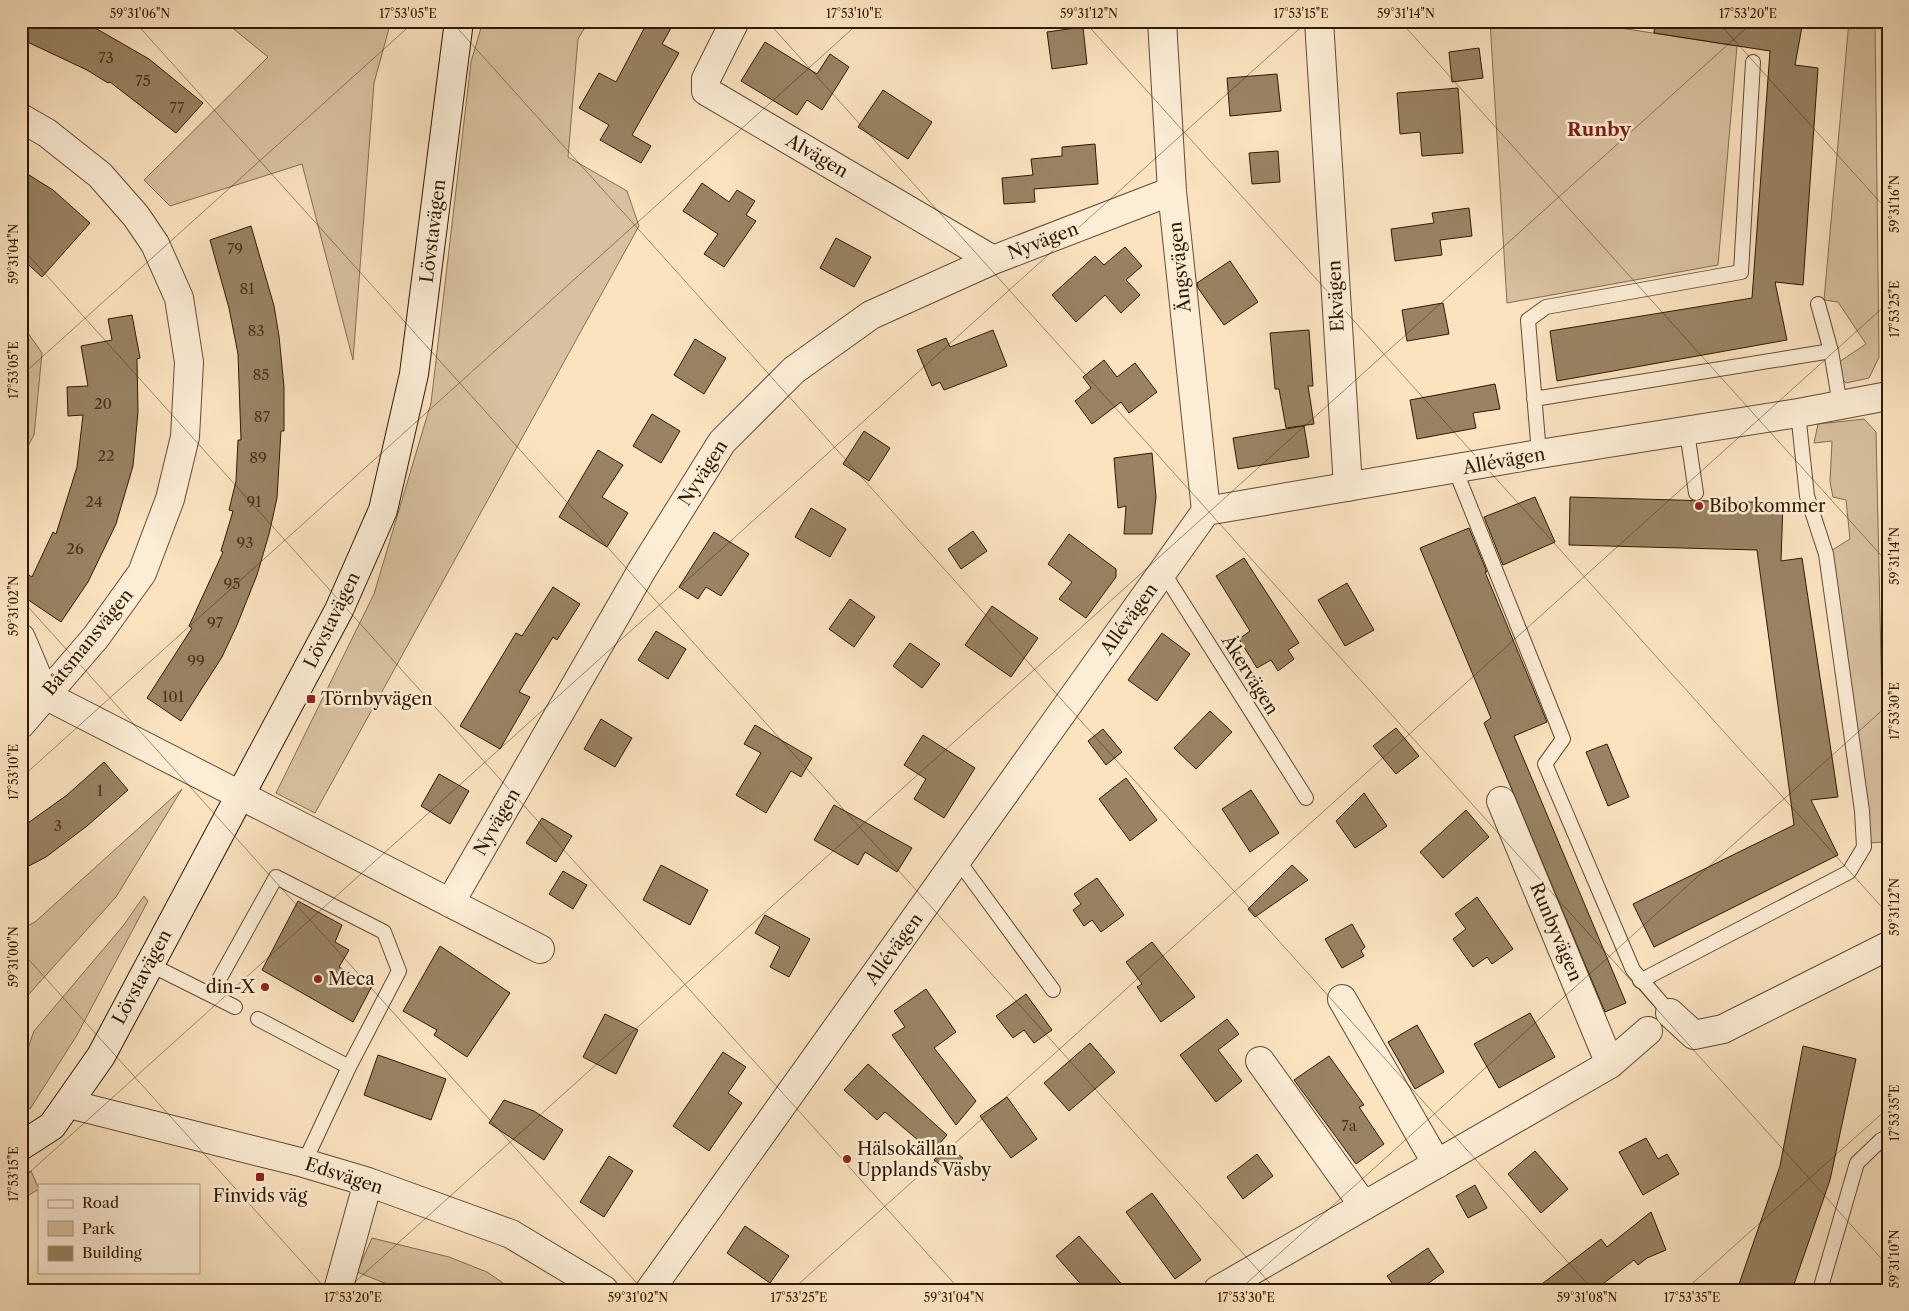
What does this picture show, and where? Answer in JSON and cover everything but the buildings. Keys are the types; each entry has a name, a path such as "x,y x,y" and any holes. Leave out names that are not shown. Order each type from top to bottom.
{"street":[{"name":"Lövstavägen","path":"21,1146 52,1126 101,1056 148,964 241,796 339,610 383,510 414,374 459,21"},
{"name":"Alvägen","path":"735,21 706,79 706,91 993,260"},
{"name":"Ängsvägen","path":"1162,21 1172,191 1206,511"},
{"name":"Ekvägen","path":"1319,21 1348,487"},
{"name":"Båtsmansvägen","path":"21,118 47,133 100,175 136,216 155,244 179,298 189,362 185,437 170,499 142,573 96,638 21,724"},
{"name":"Nyvägen","path":"450,903 642,570 722,442 794,370 871,315 993,260 1172,191"},
{"name":"Allévägen","path":"650,1290 1206,511 1538,454 1687,432 1888,396"},
{"path":"21,638 45,696 540,949"},
{"name":"Runbyvägen","path":"1501,801 1610,1064"},
{"path":"1670,1013 1694,1035 1723,1029 1888,946"},
{"path":"1342,999 1437,1164"},
{"path":"1218,1290 1610,1064 1648,1031"},
{"path":"1260,1061 1364,1206"},
{"name":"Edsvägen","path":"69,1104 304,1163 368,1182 511,1234 604,1290"},
{"path":"338,1290 368,1182"}],"lane":[{"path":"1538,454 1528,320 1546,307 1741,272 1753,62"},
{"path":"1818,304 1831,351 1840,405"},
{"path":"1534,399 1831,351"},
{"path":"1640,981 1849,872 1864,847 1862,810 1826,554 1807,496 1798,413"},
{"path":"1687,432 1696,494"},
{"path":"1455,469 1563,739 1546,764 1633,970 1640,981 1670,1013"},
{"name":"Åkervägen","path":"1163,572 1306,798"},
{"path":"958,859 1053,990"},
{"path":"211,994 276,877 384,932 399,971 349,1067 304,1163"},
{"path":"148,964 235,1007"},
{"path":"258,1019 349,1067"},
{"path":"1820,1290 1857,1163 1881,1140 1888,1137"}],"green space":[{"path":"224,21 391,21 374,83 353,360 302,164 170,206 144,180 268,57"},
{"path":"483,21 589,21 578,39 568,157 627,191 639,226 315,813 276,793 374,594 431,403 471,62"},
{"path":"1490,21 1575,21 1737,46 1718,265 1507,303"},
{"path":"1849,21 1875,21 1879,357 1869,378 1846,383 1839,376 1839,362 1866,344 1838,302 1824,300"},
{"path":"21,323 42,353 34,435 21,459"},
{"path":"1864,419 1876,432 1885,842 1867,843 1826,554 1850,539 1846,500 1833,497 1830,482 1832,441 1814,443 1818,424"},
{"path":"182,789 116,897 21,1003 21,929 35,922"},
{"path":"144,896 148,901 77,1035 30,1109 21,1099 21,1068 34,1031 123,926"},
{"path":"31,1171 38,1190 21,1200 21,1177"},
{"path":"372,1238 449,1257 487,1272 513,1290 473,1290 470,1287 466,1290 393,1290 387,1284 357,1272"}],"place":[{"name":"Bibo kommer","path":"1699,506"},
{"name":"Törnbyvägen","path":"311,699"},
{"name":"Meca","path":"318,979"},
{"name":"din-X","path":"265,987"},
{"name":"Hälsokällan Upplands Väsby","path":"847,1159"},
{"name":"Finvids väg","path":"260,1177"}],"district":[{"name":"Runby","path":"1599,129"}]}
